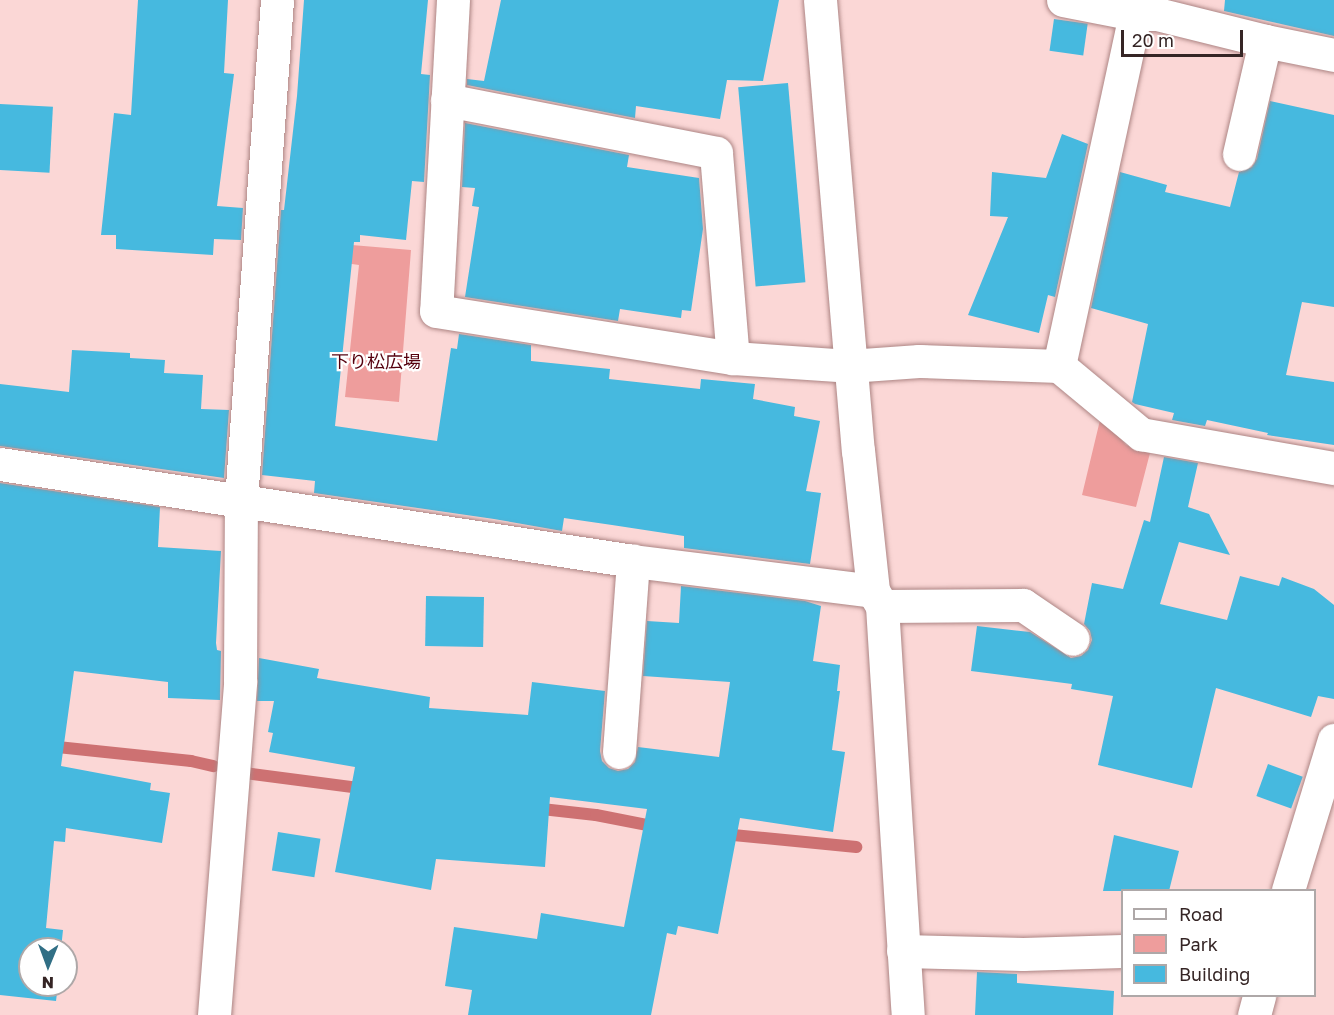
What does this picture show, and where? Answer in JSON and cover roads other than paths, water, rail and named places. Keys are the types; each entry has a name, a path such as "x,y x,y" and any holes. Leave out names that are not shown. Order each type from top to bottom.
{"street":[{"path":"214,1015 240,681 241,501 277,0"},
{"path":"453,0 436,311 733,358 849,366 919,361 1059,366 1141,434 1334,468"},
{"path":"820,0 849,366 878,598 908,1015"},
{"path":"1063,0 1150,9 1265,41 1334,55"},
{"path":"1059,366 1150,9"},
{"path":"1239,154 1265,41"},
{"path":"447,100 716,153 733,358"},
{"path":"0,464 878,598 1023,605 1073,639"},
{"path":"619,752 633,561"},
{"path":"1289,889 1334,740"},
{"path":"903,951 993,954 1121,951"}],"waterway":[{"path":"48,746 191,761 213,766"},
{"path":"245,773 366,789"},
{"path":"533,808 596,815 658,827"},
{"path":"723,834 856,847"}],"park label":[{"name":"下り松広場","path":"376,361"}]}
